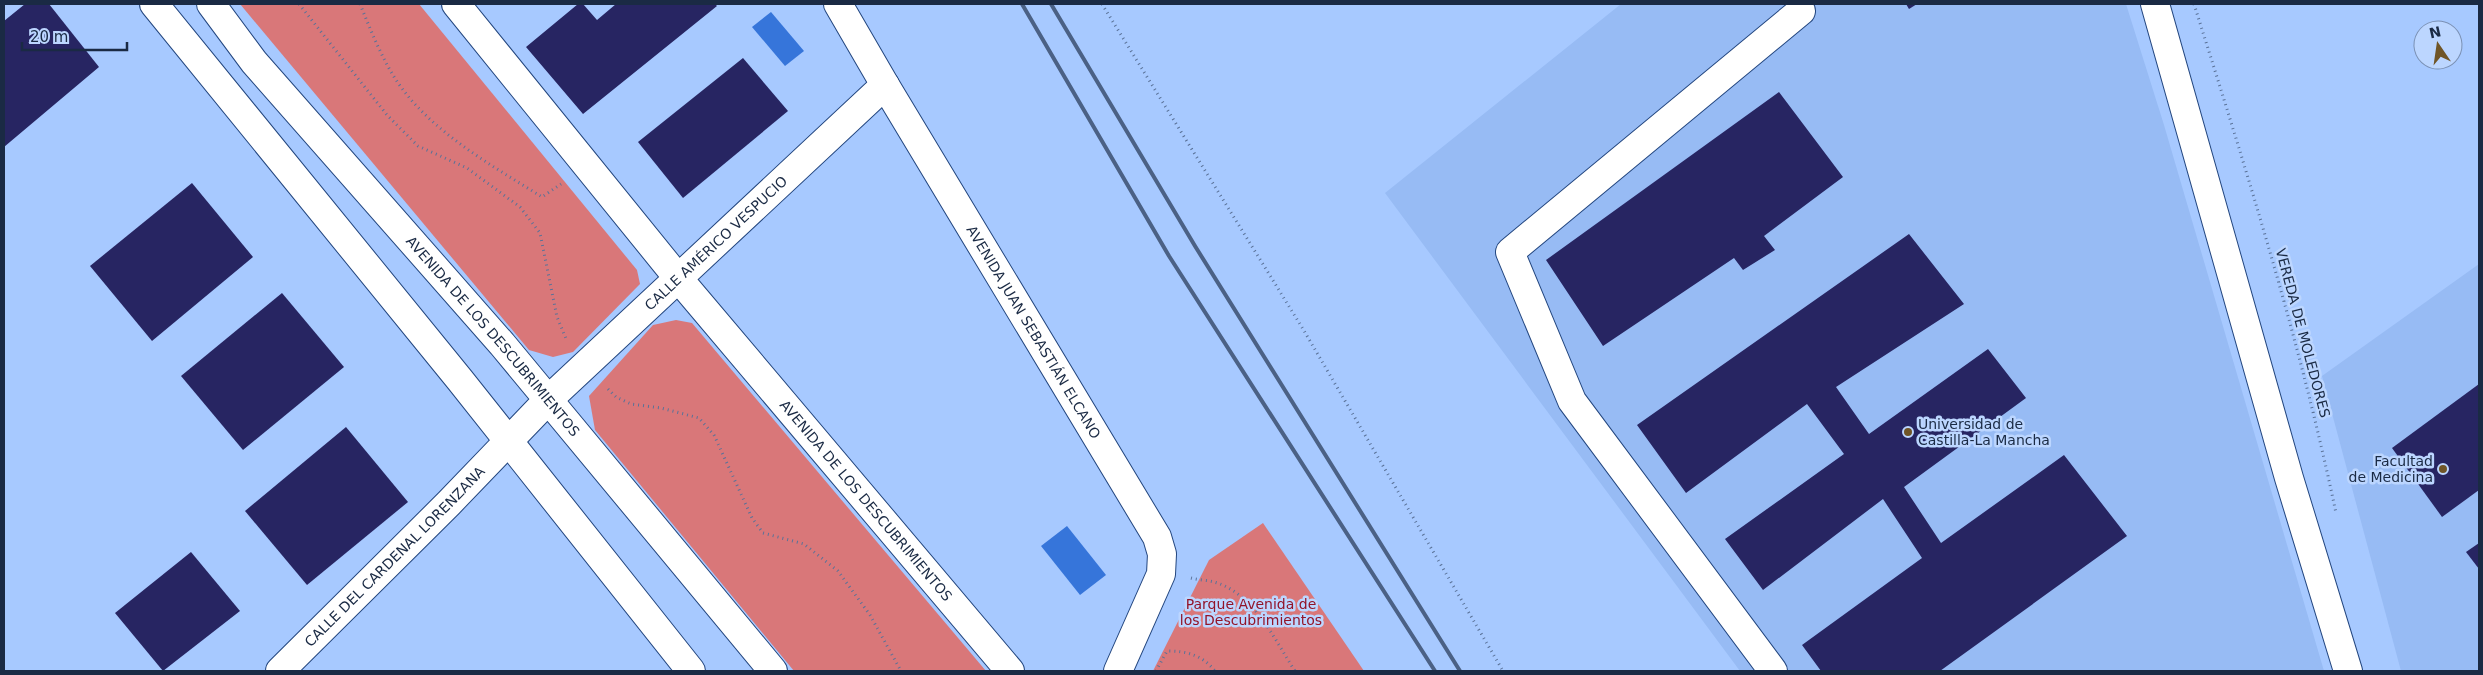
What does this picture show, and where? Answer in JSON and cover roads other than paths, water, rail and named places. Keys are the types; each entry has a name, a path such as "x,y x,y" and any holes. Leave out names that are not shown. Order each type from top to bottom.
{"street":[{"path":"154,4 508,441 691,671"},
{"name":"AVENIDA DE LOS DESCUBRIMIENTOS","path":"211,4 254,62 502,344 773,671"},
{"name":"AVENIDA DE LOS DESCUBRIMIENTOS","path":"456,4 678,278 1010,671"},
{"name":"AVENIDA JUAN SEBASTIÁN ELCANO","path":"838,4 1157,537 1162,554 1161,574 1118,671"},
{"path":"2155,4 2289,478 2348,671"},
{"path":"1773,671 1572,401 1510,252 1801,11"},
{"name":"CALLE AMÉRICO VESPUCIO","path":"508,441 548,400 885,85"},
{"name":"CALLE DEL CARDENAL LORENZANA","path":"280,671 450,503 508,441"}],"water":[{"path":"771,12 804,51 785,66 752,27"},
{"path":"1067,526 1106,575 1080,595 1041,546"}],"railway":[{"path":"1022,4 1169,256 1435,671"},
{"path":"1051,4 1195,246 1460,671"}],"place":[{"name":"Universidad de Castilla-La Mancha","path":"1908,432"},
{"name":"Facultad de Medicina","path":"2443,469"}],"park label":[{"name":"Parque Avenida de los Descubrimientos","path":"1251,612"}]}
